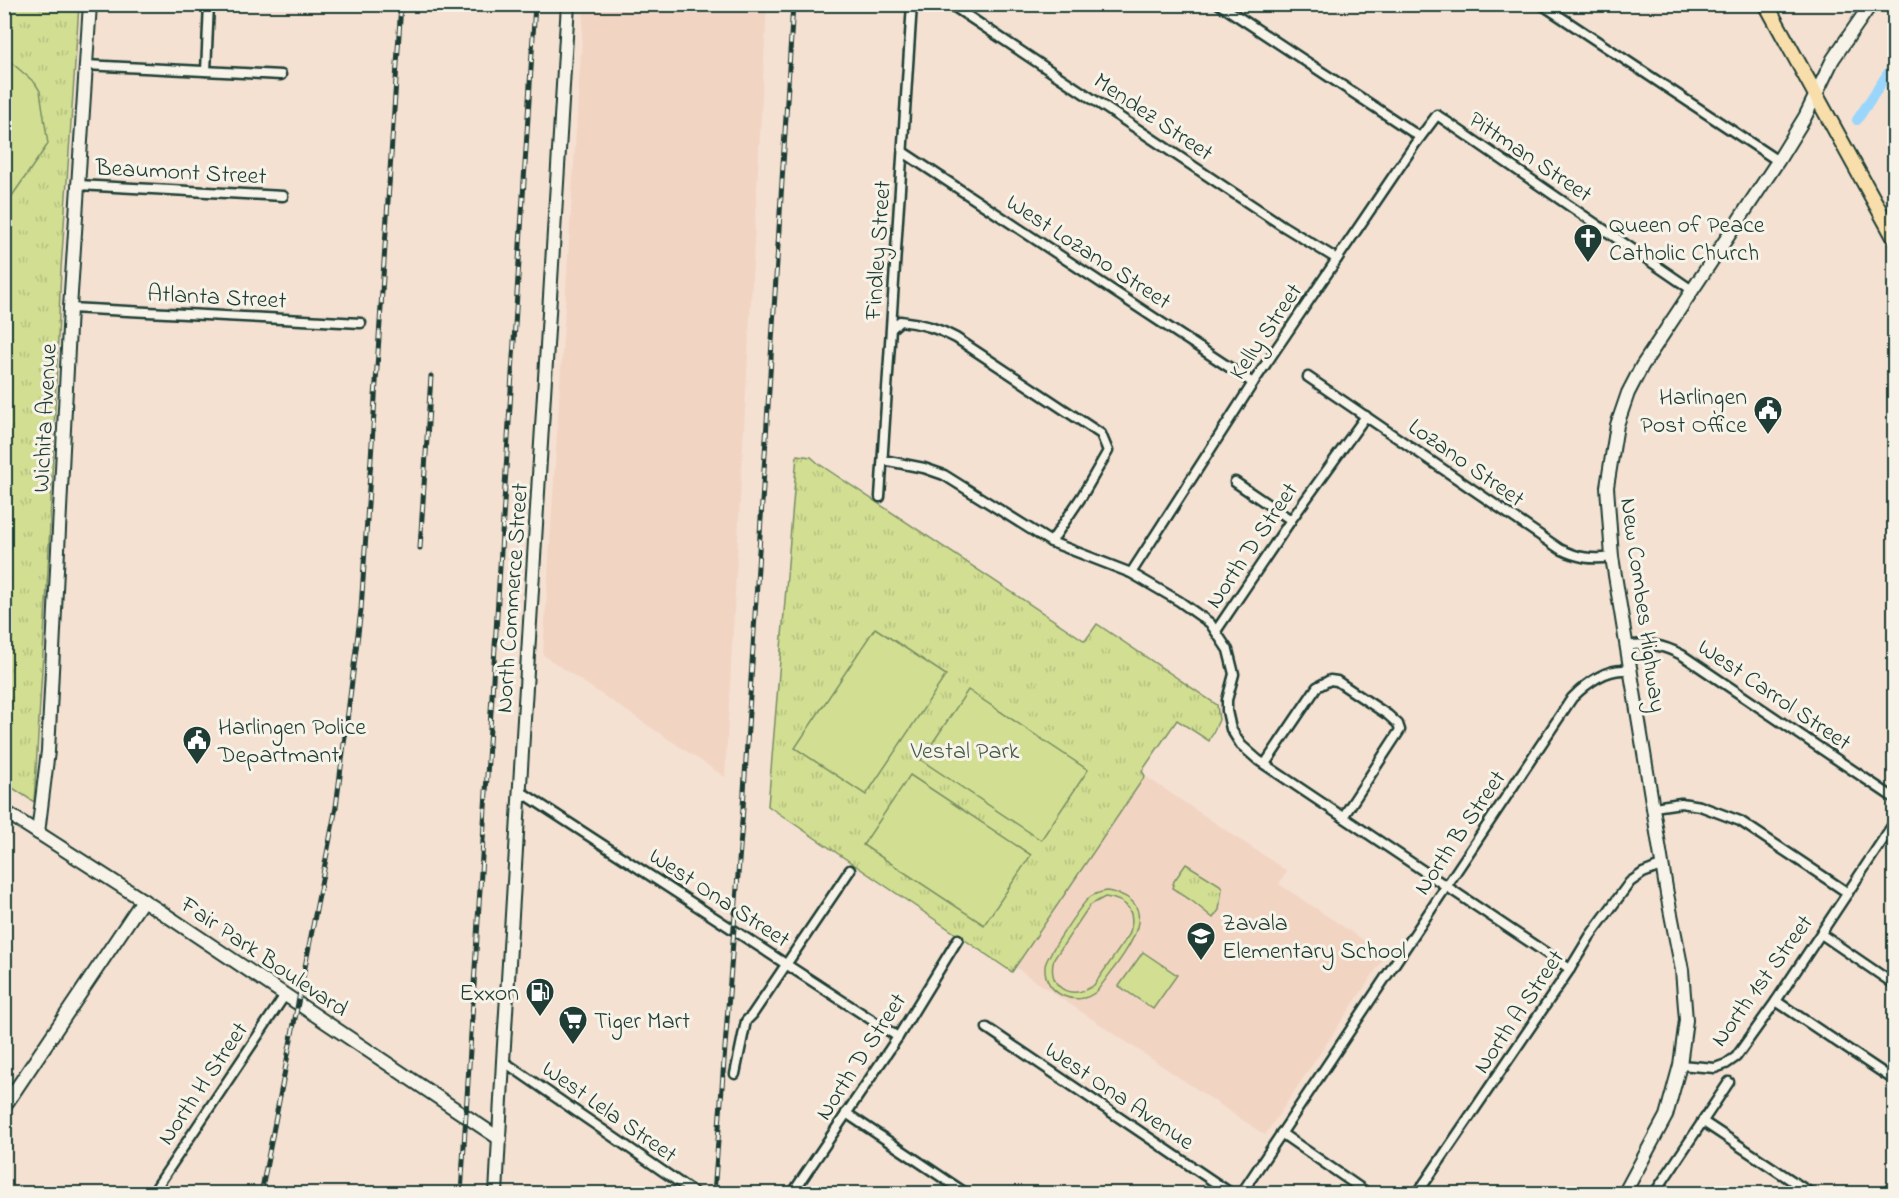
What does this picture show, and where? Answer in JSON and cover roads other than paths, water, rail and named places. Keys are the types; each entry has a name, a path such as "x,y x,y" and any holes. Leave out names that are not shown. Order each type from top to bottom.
{"main road":[{"path":"1766,4 1894,237"}],"street":[{"name":"Wichita Avenue","path":"38,833 48,743 70,308 90,4"},
{"path":"206,71 208,4"},
{"name":"North Commerce Street","path":"496,1194 568,4"},
{"name":"Findley Street","path":"880,498 912,4"},
{"name":"Mendez Street","path":"950,4 1283,226 1337,259"},
{"path":"1219,4 1420,137"},
{"path":"1541,4 1778,161"},
{"name":"New Combes Highway","path":"1680,1065 1686,1020 1684,987 1612,557 1607,487 1617,426 1628,393 1642,366 1778,161 1805,117 1833,58 1871,4"},
{"path":"85,65 281,75"},
{"name":"Kelly Street","path":"1131,573 1253,383 1437,115"},
{"name":"Pittman Street","path":"1437,115 1692,290"},
{"name":"West Lozano Street","path":"903,152 1253,383"},
{"name":"Beaumont Street","path":"78,185 283,196"},
{"name":"Atlanta Street","path":"70,308 361,323"},
{"path":"892,328 900,321 919,323 943,331 1101,434 1108,451 1082,496 1051,542"},
{"name":"Lozano Street","path":"1308,377 1560,549 1580,558 1612,557"},
{"name":"North D Street","path":"1366,416 1291,520 1216,631 1228,650 1234,674 1227,700 1231,729 1241,746 1265,764 1570,969"},
{"path":"883,460 924,468 944,475 1051,542 1131,573 1179,601 1216,631"},
{"path":"1235,482 1291,520"},
{"name":"West Carrol Street","path":"1627,646 1659,645 1682,655 1894,798"},
{"name":"North B Street","path":"1241,1194 1572,698 1599,676 1624,669 1631,671"},
{"path":"1265,764 1308,698 1323,683 1330,680 1337,681 1374,705 1398,724 1400,730 1343,817"},
{"name":"West Ona Street","path":"520,791 898,1037"},
{"path":"1654,807 1681,803 1700,806 1740,821 1848,893"},
{"name":"Fair Park Boulevard","path":"4,811 143,900 500,1138"},
{"name":"North 1st Street","path":"1680,1065 1715,1068 1732,1061 1743,1050 1894,823"},
{"name":"North A Street","path":"1417,1194 1590,936 1630,882 1663,864"},
{"path":"735,1074 746,1021 850,870"},
{"path":"4,1107 143,900"},
{"path":"1821,934 1894,984"},
{"name":"North D Street","path":"792,1194 898,1037 958,939"},
{"name":"North H Street","path":"152,1194 285,995"},
{"path":"1776,1001 1894,1080"},
{"name":"West Ona Avenue","path":"987,1028 1232,1194"},
{"name":"West Lela Street","path":"503,1060 696,1194"},
{"path":"1624,1194 1666,1116 1680,1065"},
{"path":"1654,1194 1729,1082"},
{"path":"846,1113 967,1194"},
{"path":"1702,1121 1812,1194"},
{"path":"1281,1133 1368,1194"}],"waterway":[{"path":"1857,120 1894,64"}],"railway":[{"path":"261,1194 336,807 361,610 401,4"},
{"path":"461,1194 535,4"},
{"path":"714,1194 743,808 793,4"},
{"path":"420,548 431,376"}],"place":[{"name":"Queen of Peace Catholic Church","path":"1588,264"},
{"name":"Harlingen Post Office","path":"1768,436"},
{"name":"Harlingen Police Departmant","path":"197,766"},
{"name":"Zavala Elementary School","path":"1201,962"},
{"name":"Exxon","path":"540,1018"},
{"name":"Tiger Mart","path":"573,1046"}],"park label":[{"name":"Vestal Park","path":"965,750"}]}
